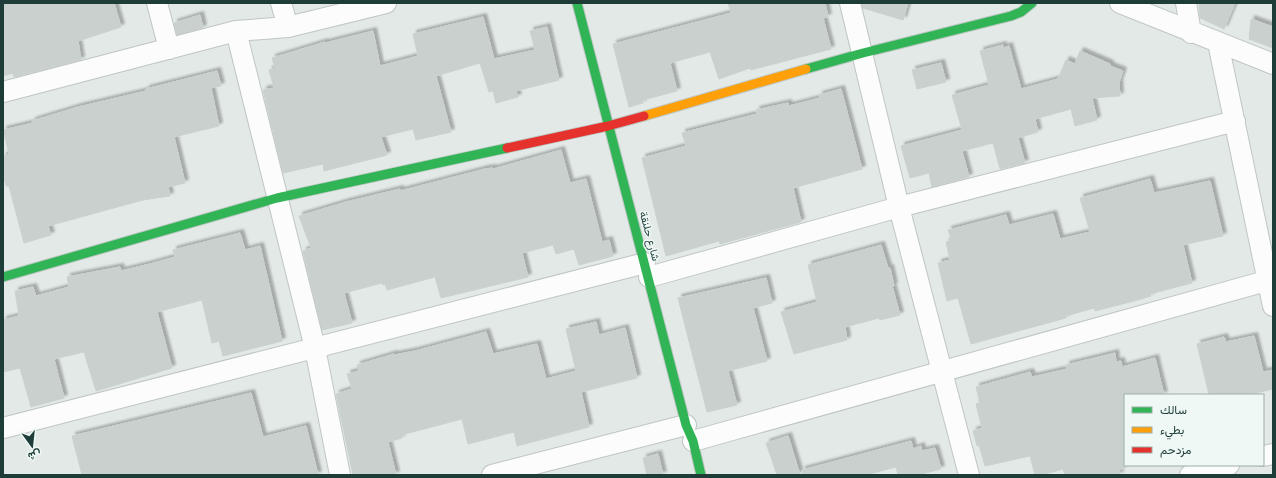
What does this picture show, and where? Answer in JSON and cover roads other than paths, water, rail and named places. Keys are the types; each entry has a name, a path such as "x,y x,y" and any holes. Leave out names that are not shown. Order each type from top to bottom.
{"street":[{"path":"157,3 169,49"},
{"path":"281,3 288,27"},
{"path":"3,92 236,31 288,27 386,3"},
{"name":"شارع حلنقة","path":"577,3 608,126 701,475"},
{"path":"850,3 899,208 969,475"},
{"path":"3,277 277,198 608,126 863,53 1011,16 1020,12 1032,3"},
{"path":"1120,3 1191,33 1273,64"},
{"path":"1186,3 1191,33"},
{"path":"236,31 315,348 340,475"},
{"path":"1218,43 1270,280 1273,306"},
{"path":"3,428 315,348 647,270 899,208 1235,121"},
{"path":"492,475 689,433 942,370 1270,280"},
{"path":"1190,475 1225,466"}]}
